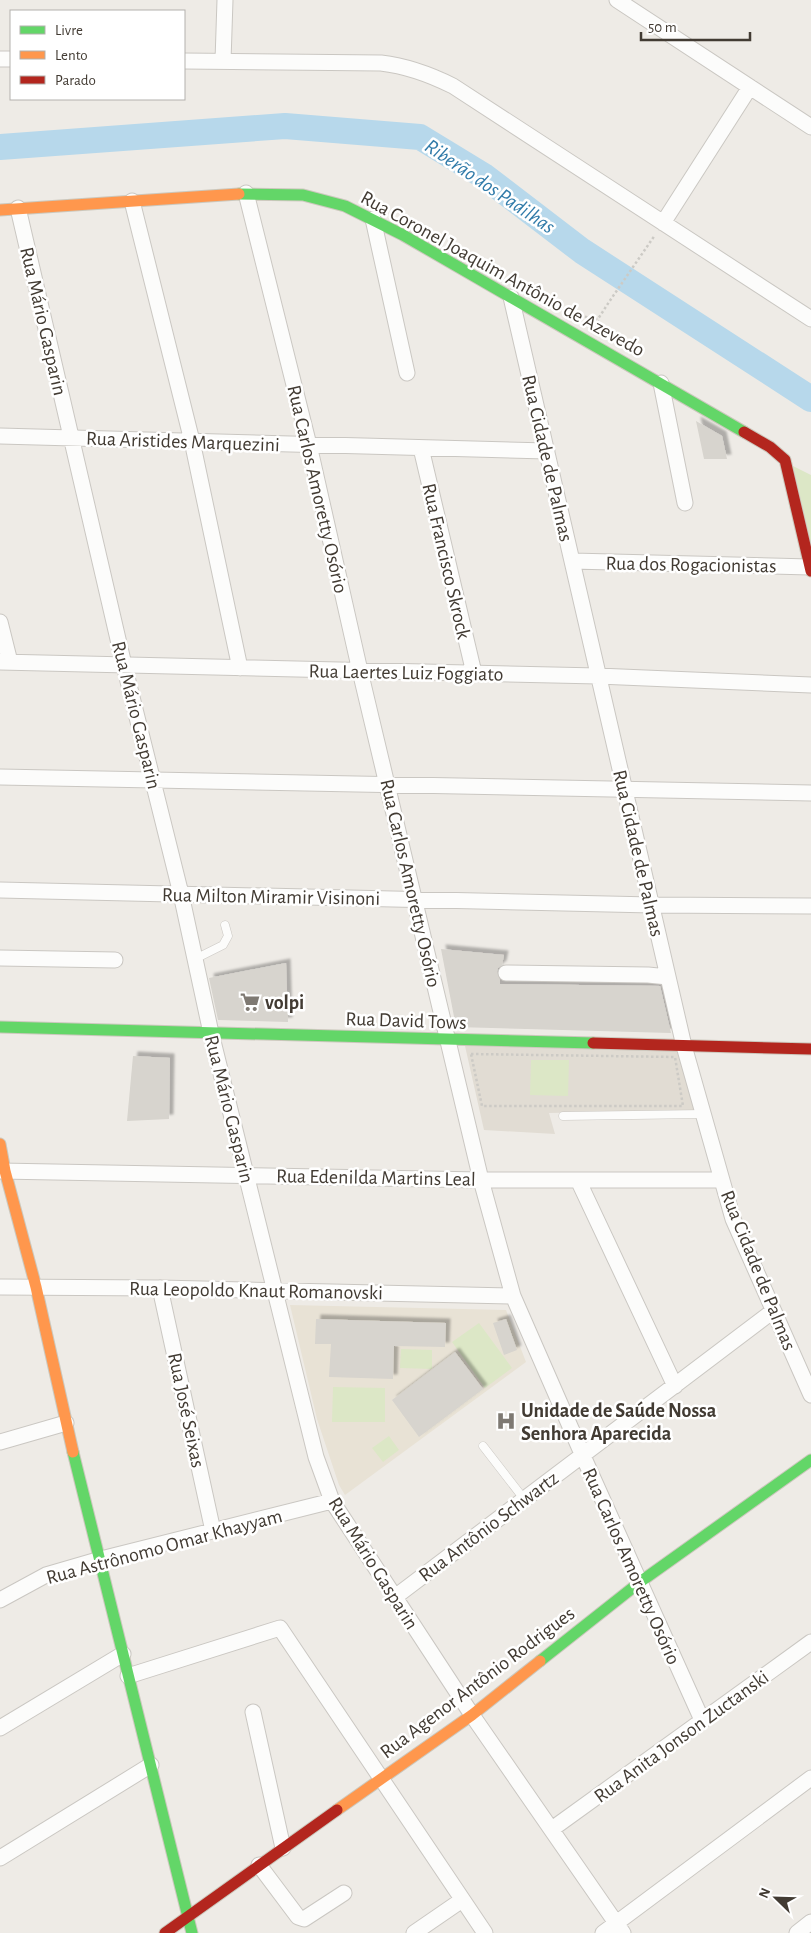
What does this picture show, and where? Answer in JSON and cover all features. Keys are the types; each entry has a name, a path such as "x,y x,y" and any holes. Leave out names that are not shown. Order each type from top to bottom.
{"street":[{"path":"223,62 225,0"},
{"path":"617,0 811,128"},
{"path":"185,61 381,63 420,70 453,86 811,319"},
{"path":"663,223 750,87"},
{"name":"Rua Coronel Joaquim Antônio de Azevedo","path":"0,210 246,193 303,195 345,206 373,219 511,297 770,447 785,460 811,569"},
{"name":"Rua Carlos Amoretty Osório","path":"246,193 309,445 360,671 481,1180 513,1296 702,1720"},
{"path":"132,201 192,442 240,668"},
{"name":"Rua Mário Gasparin","path":"18,208 124,665 181,894 211,1033 316,1457 332,1501 472,1715 620,1928"},
{"path":"373,219 407,372"},
{"name":"Rua Cidade de Palmas","path":"511,297 684,1046 733,1219 811,1395"},
{"path":"661,384 685,503"},
{"name":"Rua Aristides Marquezini","path":"0,436 547,452"},
{"name":"Rua Francisco Skrock","path":"421,448 474,673"},
{"name":"Rua dos Rogacionistas","path":"572,561 811,569"},
{"path":"0,622 5,662"},
{"name":"Rua Laertes Luiz Foggiato","path":"5,662 598,676 811,686"},
{"path":"0,777 811,793"},
{"name":"Rua Milton Miramir Visinoni","path":"0,890 652,905 811,906"},
{"path":"0,958 114,960"},
{"path":"506,973 648,975 668,977"},
{"name":"Rua David Tows","path":"0,1027 811,1048"},
{"path":"0,1144 3,1171 36,1287 66,1423 102,1559 128,1676 192,1933"},
{"name":"Rua Edenilda Martins Leal","path":"3,1171 481,1180 722,1180"},
{"path":"578,1180 675,1386"},
{"name":"Rua Leopoldo Knaut Romanovski","path":"0,1287 160,1288 513,1296"},
{"name":"Rua José Seixas","path":"160,1288 213,1531"},
{"name":"Rua Antônio Schwartz","path":"395,1597 773,1311"},
{"path":"0,1442 66,1423"},
{"name":"Rua Agenor Antônio Rodrigues","path":"165,1933 472,1715 640,1582 811,1460"},
{"name":"Rua Astrônomo Omar Khayyam","path":"0,1600 46,1574 332,1501"},
{"path":"128,1676 280,1628 485,1933"},
{"name":"Rua Anita Jonson Zuctanski","path":"552,1829 811,1642"},
{"path":"0,1728 123,1654"},
{"path":"253,1712 283,1848"},
{"path":"0,1858 151,1765"},
{"path":"603,1933 620,1928 811,1778"},
{"path":"259,1865 298,1917 304,1919 344,1893"},
{"path":"414,1933 462,1900"},
{"path":"797,1933 811,1922"}],"lane":[{"path":"195,959 223,945 228,936 225,925"},
{"path":"563,1116 704,1114"},
{"path":"483,1446 524,1499"}],"path":[{"path":"596,346 598,319 663,223"},
{"path":"471,1054 675,1057 684,1106 482,1106 471,1054"}],"shaded area":[{"path":"465,1046 681,1050 698,1110 549,1113 555,1134 484,1130"},
{"path":"290,1305 506,1310 526,1362 345,1495 339,1485 317,1419"}],"green space":[{"path":"793,466 811,475 811,543"},
{"path":"531,1060 569,1060 568,1096 530,1095"},
{"path":"479,1323 512,1368 485,1388 452,1342"},
{"path":"401,1349 432,1350 432,1369 400,1368"},
{"path":"333,1387 385,1388 385,1422 332,1422"},
{"path":"389,1436 399,1450 383,1462 372,1448"}],"building":[{"path":"696,421 722,436 727,459 704,459"},
{"path":"441,949 504,955 502,965 498,968 497,972 500,984 660,986 671,1033 456,1027"},
{"name":"volpi","path":"286,963 288,1022 218,1020 209,978"},
{"path":"133,1056 170,1058 169,1119 127,1121"},
{"path":"316,1319 446,1323 445,1347 394,1346 393,1379 329,1377 331,1344 315,1344"},
{"path":"506,1319 517,1350 504,1355 493,1323"},
{"path":"455,1352 483,1389 419,1437 392,1400"}],"waterway":[{"name":"Riberão dos Padilhas","path":"0,147 285,126 420,137 484,176 582,251 811,399"}],"traffic: fast":[{"path":"239,194 303,195 345,206 403,235 744,432"},
{"path":"0,1027 593,1043"},
{"path":"73,1452 192,1933"},
{"path":"540,1661 640,1582 811,1460"}],"traffic: slow":[{"path":"0,210 239,194"},
{"path":"0,1144 5,1171 36,1287 73,1452"},
{"path":"337,1810 472,1715 540,1661"}],"traffic: jam":[{"path":"744,432 770,447 785,460 811,571"},
{"path":"593,1043 811,1049"},
{"path":"165,1933 337,1810"}],"place":[{"name":"volpi","path":"250,1002"},
{"name":"Unidade de Saúde Nossa Senhora Aparecida","path":"506,1421"}]}
